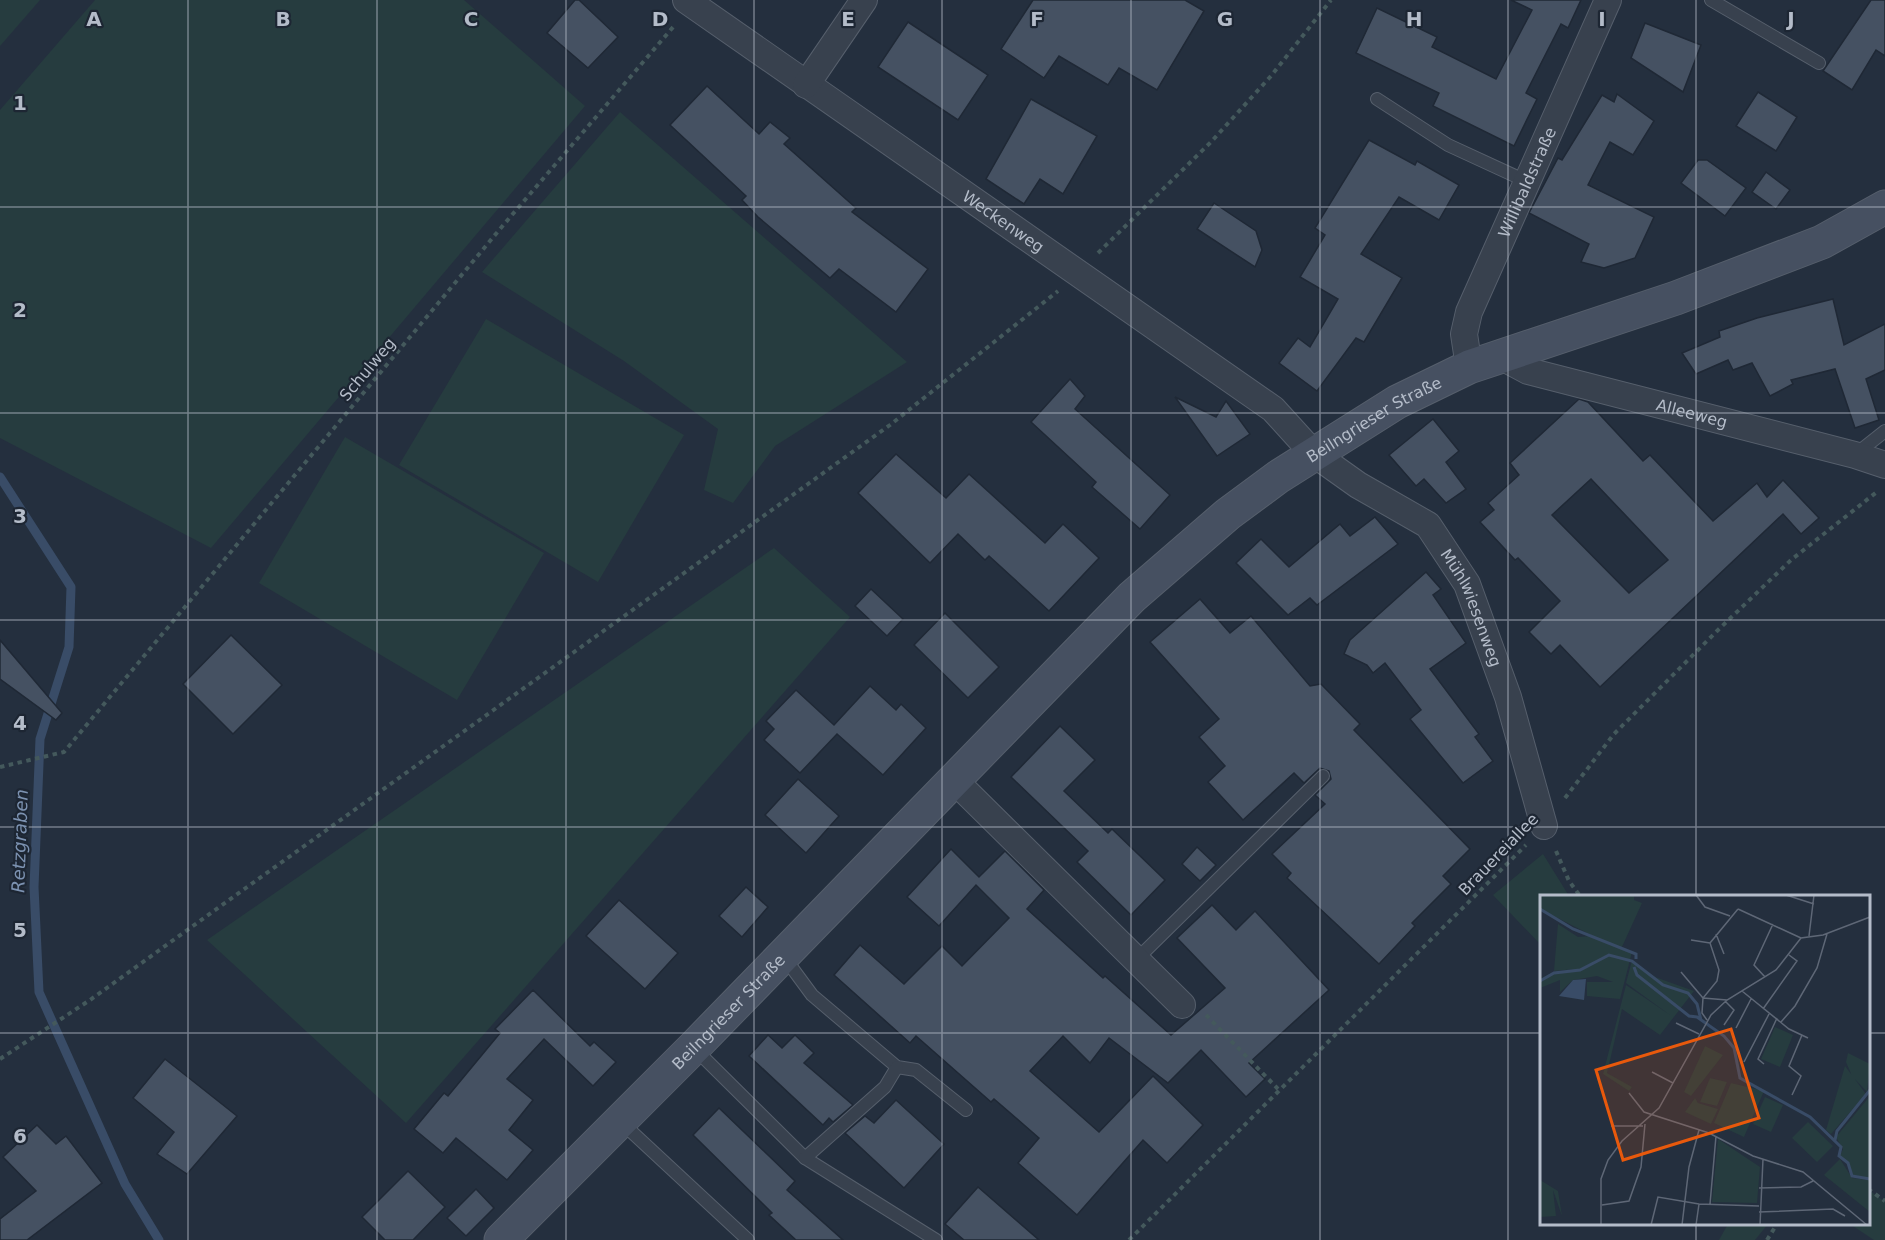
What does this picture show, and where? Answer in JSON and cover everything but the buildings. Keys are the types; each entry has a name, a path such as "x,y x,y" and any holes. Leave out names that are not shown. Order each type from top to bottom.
{"main road":[{"name":"Beilngrieser Straße","path":"501,1240 694,1047 1132,597 1228,514 1313,453 1397,402 1469,367 1676,298 1812,246 1885,207"}],"street":[{"path":"806,85 864,0"},
{"name":"Willibaldstraße","path":"1469,367 1464,334 1469,312 1608,0"},
{"name":"Weckenweg","path":"689,2 1273,409 1313,453"},
{"name":"Alleeweg","path":"1500,356 1528,371 1855,455 1885,465"},
{"name":"Mühlwiesenweg","path":"1313,453 1358,485 1428,525 1467,584 1508,697 1544,825"},
{"path":"954,780 1138,958 1182,1005"}],"lane":[{"path":"1711,0 1819,63"},
{"path":"1377,99 1448,145 1526,181"},
{"path":"1855,455 1885,431"},
{"path":"1138,958 1323,776"},
{"path":"783,956 812,995 897,1067 916,1070 966,1110"},
{"path":"694,1047 805,1158 936,1240"},
{"path":"805,1158 885,1087 897,1067"},
{"path":"620,1121 748,1240"}],"path":[{"path":"0,1059 90,1000 890,425 1077,274 1210,142 1271,76 1331,0"},
{"name":"Schulweg","path":"0,767 64,752 689,2"},
{"name":"Brauereiallee","path":"1129,1240 1544,825 1614,734 1717,631 1791,560 1885,486"},
{"path":"1544,825 1569,881 1579,895"},
{"path":"1182,1005 1200,1008 1278,1089"},
{"path":"1870,1190 1885,1201"},
{"path":"1767,1240 1776,1225"}],"green space":[{"path":"0,0 40,0 0,46"},
{"path":"95,0 464,0 585,106 211,548 0,438 0,110"},
{"path":"620,112 907,362 775,446 733,503 704,490 718,429 624,361 482,272"},
{"path":"486,319 684,435 598,582 399,465"},
{"path":"345,437 544,553 457,700 259,583"},
{"path":"774,548 850,617 406,1123 207,940"},
{"path":"1543,854 1568,895 1540,895 1540,944 1493,895"},
{"path":"1870,1191 1885,1202 1885,1240 1874,1240 1852,1225 1870,1225"},
{"path":"1727,1225 1767,1225 1755,1240 1719,1240"}],"waterway":[{"name":"Retzgraben","path":"0,477 71,587 69,647 40,739 34,887 39,992 125,1184 159,1240"}]}
